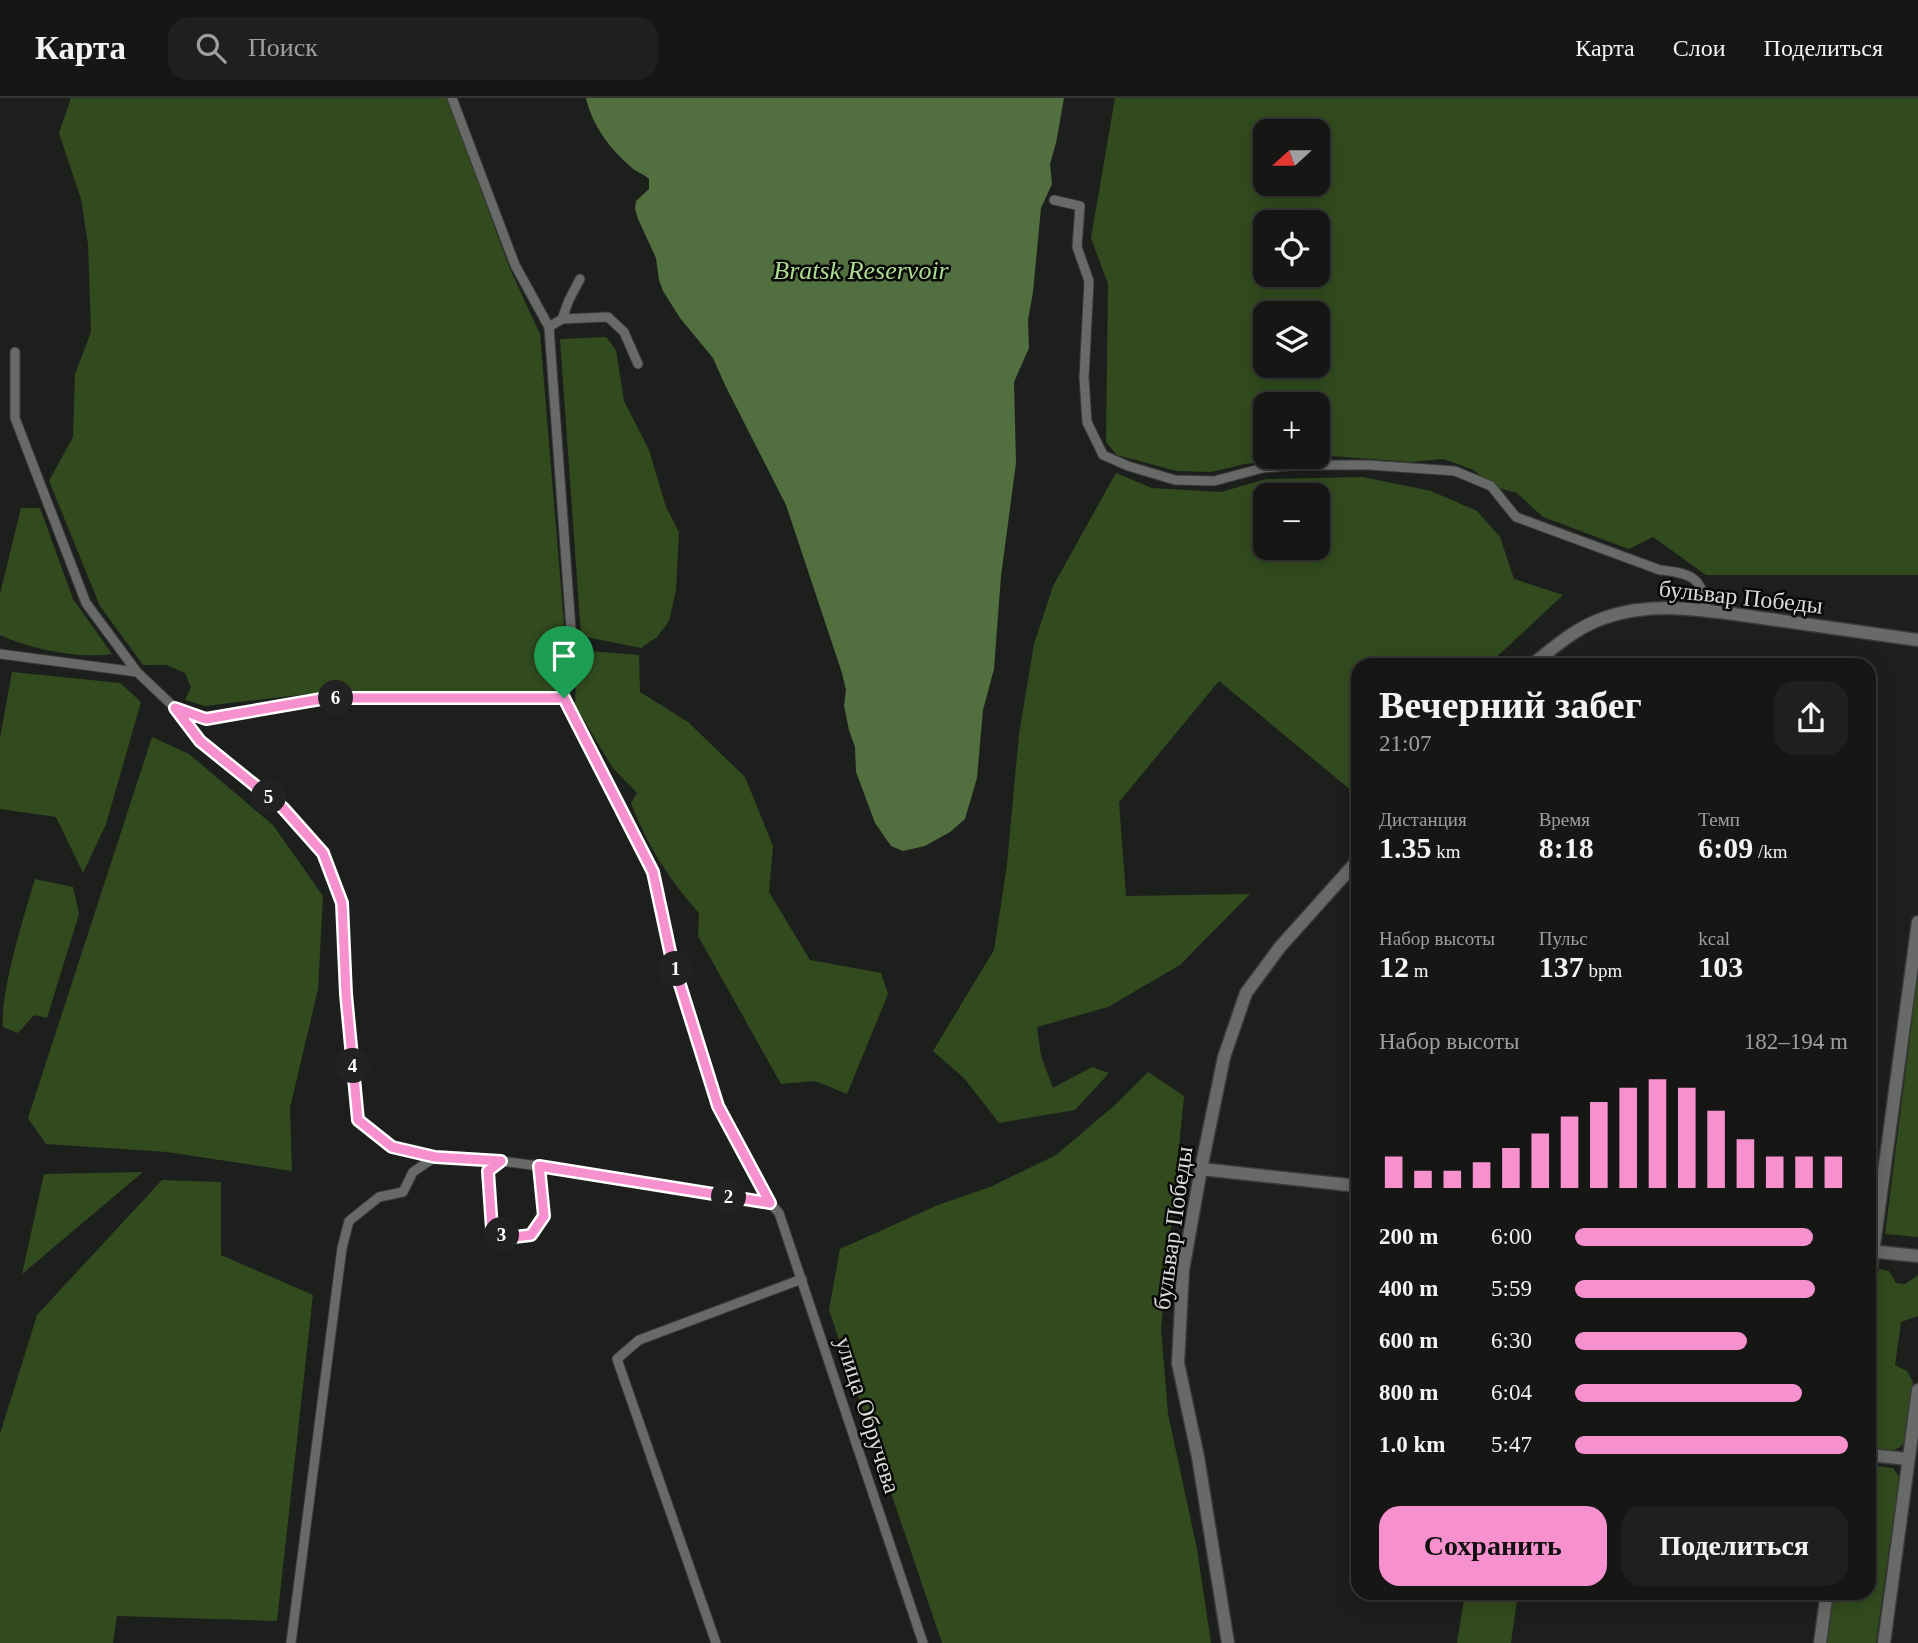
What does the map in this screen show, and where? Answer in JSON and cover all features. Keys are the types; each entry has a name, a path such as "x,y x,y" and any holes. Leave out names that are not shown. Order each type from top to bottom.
{"street":[{"path":"175,708 206,719 327,698 564,698 571,629 549,327 514,265 452,98"},
{"path":"1054,200 1080,206 1077,247 1089,281 1084,377 1087,422 1104,456 1175,480 1214,481 1263,468 1299,465 1369,465 1455,471 1491,486 1517,517 1660,570 1679,572 1699,582 1704,592 1707,611"},
{"path":"562,319 580,279"},
{"path":"549,327 562,319 608,317 624,332 638,364"},
{"path":"15,352 15,418 86,603 137,672 175,708 200,741 283,808 323,853 342,903 346,994 358,1120 392,1147 435,1157 539,1166 770,1203"},
{"name":"бульвар Победы","path":"1541,658 1567,637 1602,618 1659,607 1918,640"},
{"path":"0,654 137,672"},
{"name":"улица Обручева","path":"564,698 653,872 671,956 718,1106 770,1203 779,1213 923,1643"},
{"name":"бульвар Победы","path":"1228,1643 1198,1457 1178,1363 1183,1270 1224,1057 1246,993 1280,947 1351,868"},
{"path":"1876,1216 1918,922"},
{"path":"291,1643 342,1248 349,1221 379,1197 403,1192 414,1172 435,1157"},
{"path":"501,1161 488,1171 488,1202 492,1229 506,1238 531,1235 544,1216 539,1166"},
{"path":"1201,1169 1351,1185"},
{"path":"1876,1252 1918,1256"},
{"path":"716,1643 617,1359 639,1340 802,1279"},
{"path":"1884,1643 1918,1390"},
{"path":"1876,1456 1908,1459"},
{"path":"1820,1643 1826,1600"}],"shaded area":[{"path":"71,98 447,98 510,269 540,334 564,624 556,692 326,692 205,706 185,700 191,687 185,673 167,665 143,665 100,606 49,481 73,437 75,374 91,332 88,244 81,199 59,133"},
{"path":"1115,98 1918,98 1918,575 1706,575 1653,537 1629,549 1543,517 1517,493 1491,486 1474,470 1443,459 1410,462 1330,456 1330,392 1253,392 1253,463 1211,472 1177,471 1117,455 1106,442 1108,284 1091,238"},
{"path":"606,337 616,350 624,401 649,450 666,507 679,532 676,590 669,621 657,637 641,648 581,636 560,339"},
{"path":"1116,473 1152,488 1221,492 1266,479 1363,477 1431,491 1477,511 1500,537 1514,579 1563,595 1496,658 1351,658 1351,790 1219,681 1119,802 1126,896 1250,894 1180,965 1108,1007 1037,1027 1041,1056 1053,1088 1092,1067 1109,1073 1075,1110 999,1123 964,1078 933,1051 994,950 1007,865 1019,734 1034,644 1053,586"},
{"path":"21,508 40,508 73,599 112,654 55,652 0,635 0,594"},
{"path":"577,650 639,655 640,692 688,722 745,777 773,846 769,892 810,960 881,973 888,994 847,1094 815,1081 781,1084 698,936 699,913 669,875 644,833 631,803 637,793 612,767 575,705"},
{"path":"12,672 120,683 141,702 106,824 83,873 56,817 0,809 0,738"},
{"path":"152,737 189,754 273,825 323,896 318,989 290,1108 292,1171 167,1152 46,1144 28,1118"},
{"path":"35,879 73,887 79,914 47,1018 34,1015 18,1033 3,1027 3,1012 14,954"},
{"path":"1918,974 1918,1237 1885,1234"},
{"path":"1148,1072 1184,1096 1161,1328 1168,1414 1197,1549 1211,1643 942,1643 829,1310 840,1249 938,1205 990,1187 1056,1155 1115,1105"},
{"path":"143,1172 22,1274 44,1174"},
{"path":"162,1180 221,1182 221,1255 313,1295 277,1621 117,1616 113,1643 0,1643 0,1434 37,1315"},
{"path":"1879,1269 1889,1271 1896,1283 1905,1284 1918,1275 1918,1316 1901,1322 1895,1365 1907,1371 1913,1382 1904,1443 1897,1449 1888,1450 1876,1449 1876,1290"},
{"path":"1876,1466 1893,1468 1899,1477 1876,1643 1826,1643 1832,1600 1876,1600"},
{"path":"1464,1600 1517,1600 1511,1643 1457,1643"}],"water":[{"name":"Bratsk Reservoir","path":"586,98 1064,98 1050,164 1052,184 1041,208 1028,320 1029,348 1014,382 1016,463 1001,576 994,669 983,710 977,778 965,819 950,832 925,846 903,851 891,846 875,823 856,772 855,747 844,706 846,690 842,673 786,505 713,358 680,318 663,291 656,258 635,209 636,201 649,189 649,179 633,169 609,144 597,127"}],"route":[{"path":"327,698 564,698 653,872 671,956 718,1106 770,1203 539,1166 544,1216 531,1235 506,1238 492,1229 488,1202 488,1171 501,1161 435,1157 392,1147 358,1120 346,994 342,903 323,853 283,808 200,741 175,708 206,719 327,698"}]}
